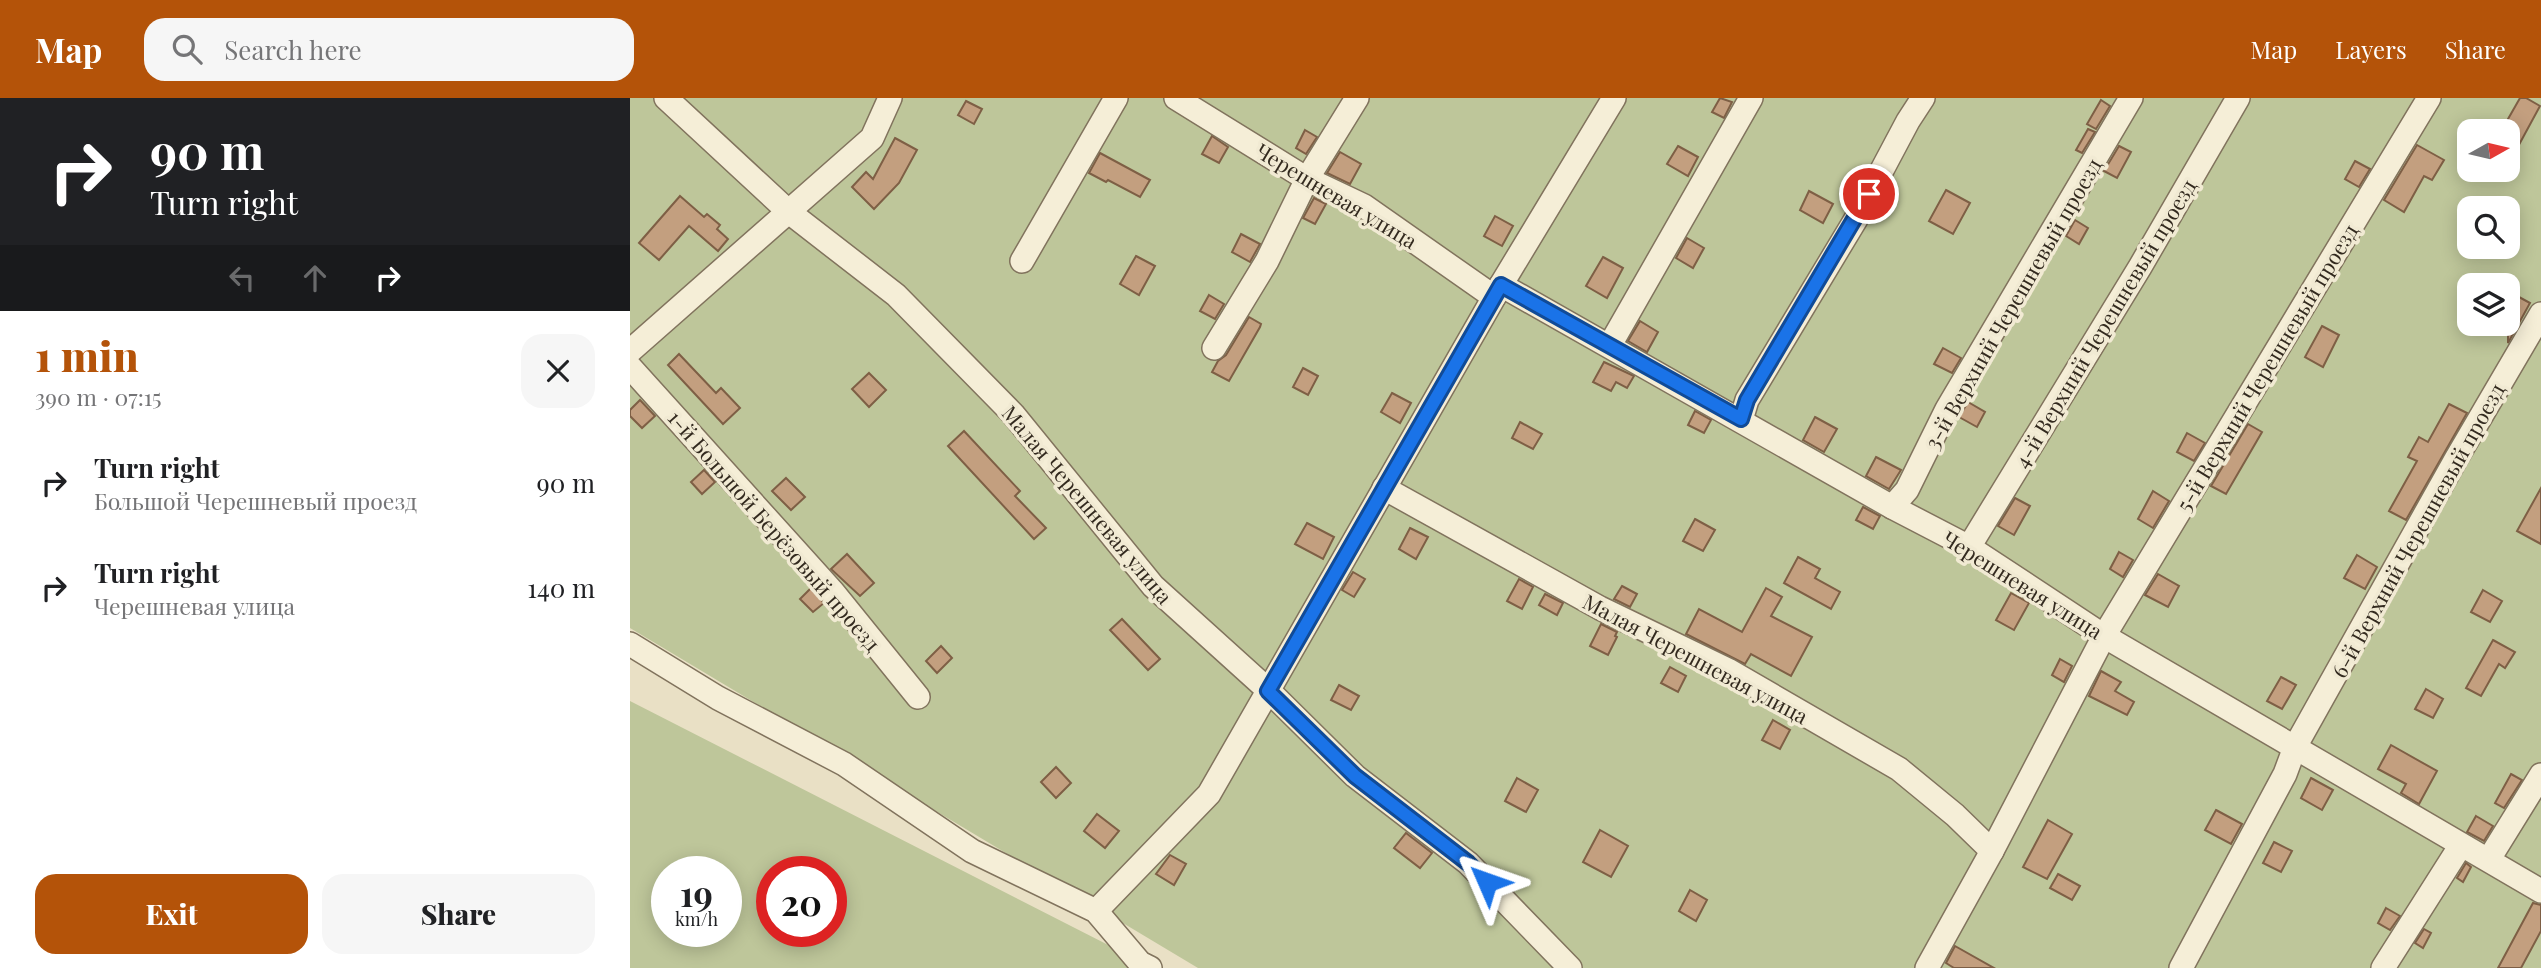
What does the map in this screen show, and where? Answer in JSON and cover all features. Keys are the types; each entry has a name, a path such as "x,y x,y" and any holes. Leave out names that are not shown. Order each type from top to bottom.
{"lane":[{"name":"Малая Черешневая улица","path":"666,98 789,212 896,295 1013,414 1153,586 1268,691 1355,776 1468,863 1570,968"},
{"path":"630,351 872,138 890,98"},
{"path":"1022,261 1116,98"},
{"name":"Черешневая улица","path":"1176,98 1307,179 1364,206 1498,291 1610,345 1892,507 1969,547 2104,635 2541,891"},
{"path":"1214,348 1267,261 1307,179 1357,98"},
{"path":"1096,911 1209,794 1498,291 1614,98"},
{"path":"1610,345 1751,98"},
{"path":"1741,419 1747,400 1856,219 1923,98"},
{"name":"3-й Верхний Черешневый проезд","path":"1892,507 1908,490 1947,409 2131,98"},
{"name":"4-й Верхний Черешневый проезд","path":"1969,547 2140,267 2238,98"},
{"name":"5-й Верхний Черешневый проезд","path":"1927,968 2104,635 2429,98"},
{"name":"6-й Верхний Черешневый проезд","path":"2181,968 2285,774 2295,747 2449,471 2541,314"},
{"name":"1-й Большой Берёзовый проезд","path":"630,367 833,593 918,697"},
{"name":"Малая Черешневая улица","path":"1384,488 1600,608 1728,670 1899,769 1992,850"},
{"path":"630,644 718,698 844,764 972,851 1096,911 1140,963 1150,968"},
{"path":"2489,859 2541,775"},
{"path":"2383,968 2460,845"}],"green space":[{"path":"630,98 2541,98 2541,968 1198,968 630,628"},
{"path":"630,701 1120,951 1163,968 630,968"}],"building":[{"path":"1720,98 1732,102 1724,118 1712,112"},
{"path":"2520,98 2526,98 2540,106 2520,143 2520,119 2508,119"},
{"path":"2101,100 2110,106 2096,129 2087,124"},
{"path":"966,101 982,109 974,124 958,115"},
{"path":"2088,129 2095,132 2082,153 2076,150"},
{"path":"1305,130 1317,137 1306,154 1296,148"},
{"path":"1212,136 1228,147 1219,163 1202,154"},
{"path":"895,138 917,150 899,183 874,209 852,187 866,172 873,179"},
{"path":"2417,145 2444,160 2432,180 2424,176 2404,212 2384,200"},
{"path":"1678,146 1698,157 1688,176 1667,164"},
{"path":"2119,146 2131,152 2117,178 2104,171"},
{"path":"1340,152 1361,164 1350,184 1327,173"},
{"path":"1100,153 1150,180 1140,197 1089,173"},
{"path":"2355,161 2370,169 2359,187 2345,179"},
{"path":"1946,190 1970,203 1953,234 1929,221"},
{"path":"1809,191 1833,204 1823,223 1800,210"},
{"path":"680,196 704,217 707,214 720,225 717,229 728,239 718,251 689,226 659,260 639,243"},
{"path":"1314,198 1326,204 1315,224 1303,218"},
{"path":"1495,216 1513,226 1502,246 1484,236"},
{"path":"2075,220 2088,228 2079,244 2066,236"},
{"path":"1241,234 1260,244 1250,262 1232,252"},
{"path":"1687,238 1704,248 1693,268 1676,258"},
{"path":"1136,256 1155,266 1139,295 1120,284"},
{"path":"1603,257 1623,268 1607,298 1586,286"},
{"path":"1209,295 1224,304 1215,319 1200,311"},
{"path":"2520,298 2530,303 2520,321"},
{"path":"1249,317 1261,324 1229,381 1212,372 1218,361 1226,355"},
{"path":"1640,321 1658,332 1647,352 1628,341"},
{"path":"2322,326 2339,335 2323,367 2305,357"},
{"path":"1943,348 1961,358 1952,373 1934,364"},
{"path":"679,354 716,393 721,388 740,408 723,424 668,365"},
{"path":"1604,362 1634,376 1627,388 1616,382 1611,391 1593,382"},
{"path":"1303,368 1318,376 1308,395 1293,387"},
{"path":"869,373 886,390 869,407 852,389"},
{"path":"1392,393 1411,403 1400,423 1381,412"},
{"path":"640,400 655,416 642,428 630,416 630,410"},
{"path":"1968,402 1985,412 1977,427 1959,417"},
{"path":"2449,404 2467,413 2406,520 2389,511 2417,461 2408,457 2419,437 2428,442"},
{"path":"1695,411 1711,420 1704,433 1688,425"},
{"path":"1815,417 1837,429 1824,452 1803,440"},
{"path":"1520,422 1542,434 1533,449 1512,438"},
{"path":"2248,424 2262,432 2226,494 2211,486"},
{"path":"964,431 1020,491 1015,496 1046,528 1034,539 948,446"},
{"path":"2187,433 2205,443 2194,461 2177,452"},
{"path":"1876,457 1901,470 1889,489 1866,476"},
{"path":"704,470 715,482 702,494 691,482"},
{"path":"786,478 805,497 791,510 772,491"},
{"path":"2541,488 2541,544 2517,531"},
{"path":"2153,491 2169,501 2153,528 2138,519"},
{"path":"2015,498 2030,506 2014,535 1998,526"},
{"path":"1863,507 1880,516 1873,529 1856,520"},
{"path":"1695,519 1715,530 1703,551 1683,541"},
{"path":"1307,523 1334,537 1323,559 1295,544"},
{"path":"1410,528 1428,537 1416,559 1399,549"},
{"path":"2119,552 2133,560 2123,577 2110,569"},
{"path":"847,554 874,583 860,596 831,569"},
{"path":"2357,555 2377,567 2365,589 2344,578"},
{"path":"1798,557 1820,569 1815,578 1840,592 1831,609 1784,583"},
{"path":"1353,572 1365,579 1354,597 1342,590"},
{"path":"2158,574 2179,586 2168,607 2145,595"},
{"path":"1519,579 1533,587 1522,609 1507,601"},
{"path":"1622,586 1637,594 1630,607 1614,599"},
{"path":"811,588 824,603 813,612 800,599"},
{"path":"1766,588 1782,597 1771,616 1812,637 1791,676 1751,654 1745,664 1686,634 1699,609 1742,632"},
{"path":"2483,590 2502,601 2490,622 2471,612"},
{"path":"2011,593 2029,603 2014,630 1996,620"},
{"path":"1545,594 1563,603 1557,615 1539,605"},
{"path":"1122,619 1160,659 1148,670 1110,630"},
{"path":"1601,624 1617,632 1608,655 1590,646"},
{"path":"2493,640 2515,652 2505,668 2499,664 2481,696 2466,688"},
{"path":"941,646 952,658 937,673 926,661"},
{"path":"2060,659 2072,666 2064,682 2052,675"},
{"path":"1670,667 1686,676 1678,692 1661,683"},
{"path":"2101,671 2121,682 2115,691 2134,702 2127,715 2089,696"},
{"path":"2281,677 2296,685 2282,709 2267,701"},
{"path":"1339,685 1359,696 1351,710 1331,700"},
{"path":"2426,689 2443,699 2433,718 2415,709"},
{"path":"1773,720 1790,730 1780,749 1762,740"},
{"path":"2391,745 2437,771 2419,804 2401,793 2406,784 2378,769"},
{"path":"1056,767 1071,783 1056,798 1041,782"},
{"path":"2511,774 2522,780 2504,808 2495,803"},
{"path":"1517,778 1538,790 1526,812 1505,801"},
{"path":"2311,778 2333,790 2322,810 2301,798"},
{"path":"2216,810 2242,824 2231,844 2205,830"},
{"path":"1097,814 1119,831 1105,848 1084,831"},
{"path":"2476,816 2493,826 2484,841 2467,832"},
{"path":"2048,820 2072,834 2047,879 2023,867"},
{"path":"1600,830 1628,846 1611,877 1583,862"},
{"path":"1406,833 1432,853 1420,868 1394,848"},
{"path":"2274,842 2292,851 2281,872 2263,863"},
{"path":"1170,855 1186,864 1174,885 1156,874"},
{"path":"2466,863 2471,867 2463,882 2457,878"},
{"path":"2058,874 2080,886 2072,900 2050,888"},
{"path":"1690,890 1707,900 1696,921 1679,911"},
{"path":"2533,903 2541,905 2541,931 2521,968 2498,968"},
{"path":"2386,908 2400,916 2390,930 2378,923"},
{"path":"2424,929 2431,933 2423,948 2415,943"},
{"path":"1955,946 1994,968 1954,968 1946,963"}],"route":[{"path":"1487,882 1468,863 1355,776 1268,691 1501,285 1741,419 1747,400 1869,194"}]}
